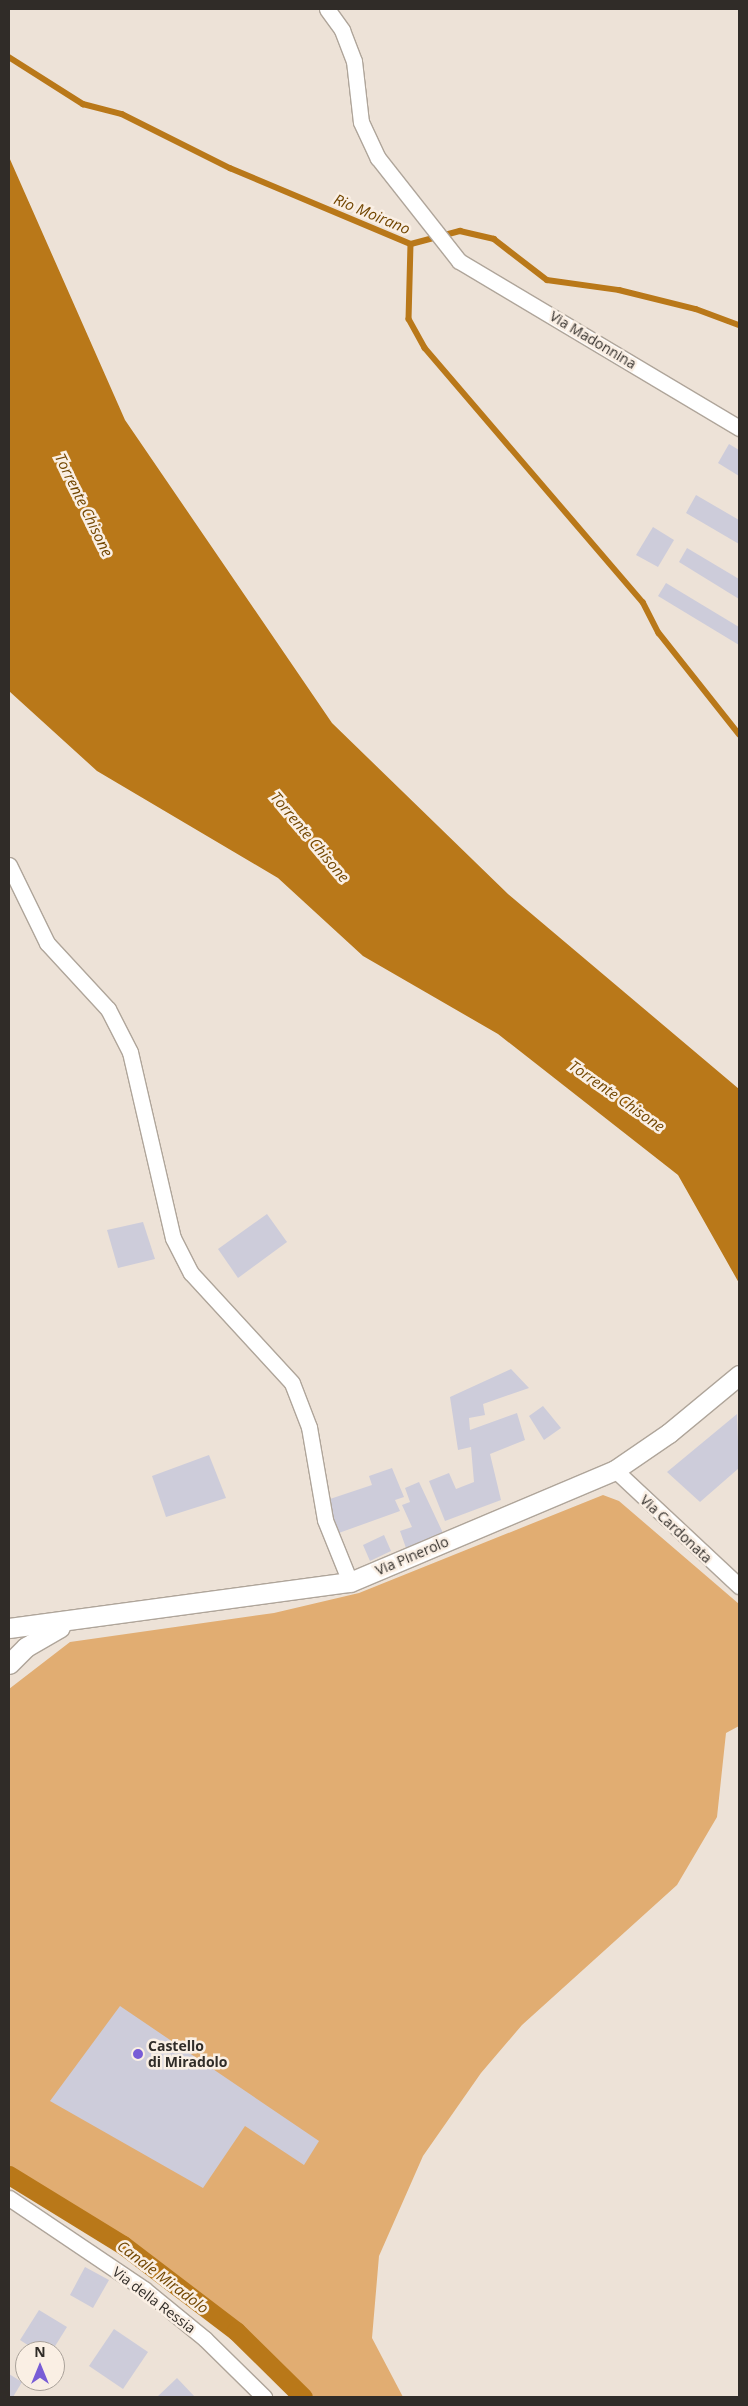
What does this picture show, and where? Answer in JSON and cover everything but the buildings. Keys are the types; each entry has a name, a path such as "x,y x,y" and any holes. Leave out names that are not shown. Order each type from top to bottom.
{"street":[{"name":"Via Madonnina","path":"326,9 342,30 354,61 361,122 378,158 448,250 459,261 739,428"},
{"path":"9,865 47,943 108,1009 130,1052 173,1238 191,1272 292,1383 309,1427 325,1520 350,1582"},
{"name":"Via Pinerolo","path":"9,1628 68,1623 350,1582 614,1470 721,1392 739,1375"},
{"name":"Via Cardonata","path":"614,1470 739,1586"},
{"name":"Via Pinerolo","path":"9,1664 26,1647 68,1623"},
{"name":"Via della Ressia","path":"9,2198 144,2289 205,2339 264,2397"}],"shaded area":[{"name":"Castello di Miradolo","path":"603,1495 619,1501 739,1604 739,1726 726,1733 717,1817 677,1885 522,2025 481,2073 423,2156 379,2256 372,2338 403,2397 294,2397 223,2328 9,2170 9,1689 70,1642 274,1613 359,1593"}],"water":[{"name":"Torrente Chisone","path":"9,157 125,420 332,723 508,894 739,1089 739,1283 678,1175 498,1034 363,956 278,878 97,771 9,691"}],"waterway":[{"name":"Rio Moirano","path":"9,57 83,104 122,114 230,168 411,244 460,231 494,239 547,280 619,290 696,309 739,325"},
{"path":"411,244 409,319 425,348 643,602 659,633 739,734"},
{"name":"Canale Miradolo","path":"9,2175 123,2245 236,2331 303,2397"}],"place":[{"name":"Castello di Miradolo","path":"138,2054"}]}
